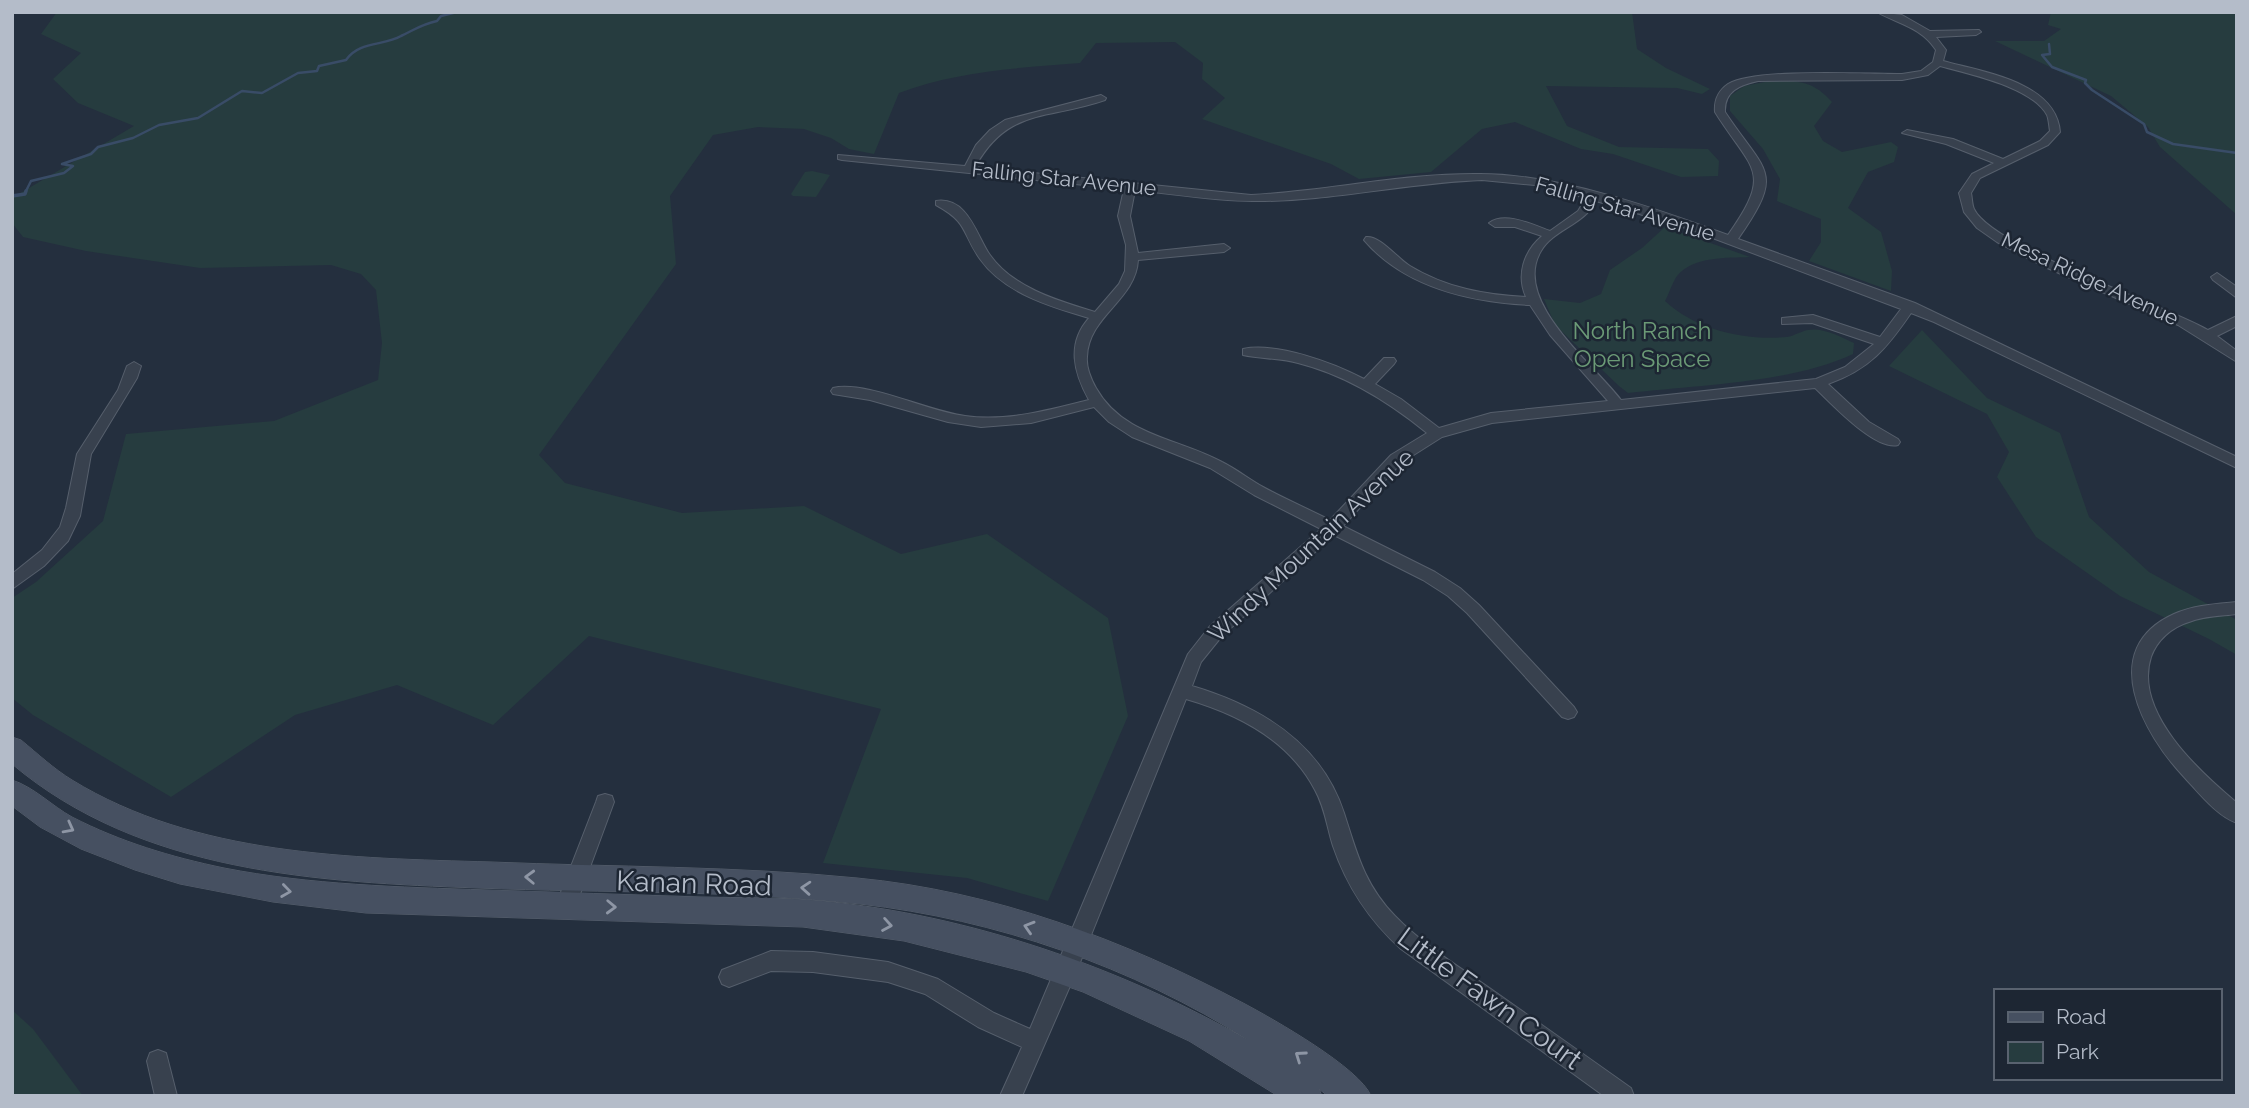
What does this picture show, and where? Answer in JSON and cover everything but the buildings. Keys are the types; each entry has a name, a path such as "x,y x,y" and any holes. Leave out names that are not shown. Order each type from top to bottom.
{"main road":[{"name":"Kanan Road","path":"12,748 59,786 114,815 168,836 234,854 308,866 838,916 957,938 1067,970 1179,1020 1234,1049 1306,1096"},
{"name":"Kanan Road","path":"12,791 34,809 92,840 145,861 220,880 366,900 726,883 862,891 970,909 1079,942 1189,992 1247,1022 1356,1096"}],"street":[{"path":"1731,240 1757,202 1761,182 1753,157 1720,112 1720,98 1729,88 1746,80 1771,76 1902,77 1923,72 1938,63 1941,50 1928,34 1912,24 1881,12"},
{"path":"1928,34 1976,32"},
{"name":"Mesa Ridge Avenue","path":"1938,63 2012,85 2035,98 2052,113 2057,126 2052,138 1976,176 1965,189 1967,207 1982,227 2020,251 2174,318 2207,335 2237,358"},
{"path":"968,170 982,141 1006,124 1035,114 1084,105 1101,98"},
{"path":"1907,133 1950,141 2003,163"},
{"name":"Falling Star Avenue","path":"842,157 1270,198 1482,177 1535,182 1666,216 1910,306 2235,459"},
{"path":"1130,186 1124,216 1134,257 1132,271 1125,285 1096,316 1084,336 1080,357 1084,379 1097,402 1114,419 1137,434 1215,464 1332,528 1429,576 1454,592 1568,712"},
{"path":"1593,196 1589,208 1537,247 1526,269 1534,301 1564,346 1602,382 1618,405"},
{"path":"940,203 958,212 968,221 984,256 1003,275 1053,302 1096,316"},
{"path":"1495,223 1516,223 1551,235"},
{"path":"1370,240 1399,267 1436,285 1483,298 1534,301"},
{"path":"1134,257 1173,255 1224,247"},
{"path":"2217,277 2237,294"},
{"name":"Windy Mountain Avenue","path":"1011,1096 1079,942 1194,659 1216,631 1332,528 1396,459 1437,434 1491,418 1818,383 1860,366 1884,343 1910,306"},
{"path":"1787,321 1813,319 1884,343"},
{"path":"2207,335 2220,331 2237,320"},
{"path":"1248,352 1277,352 1292,356 1366,385 1399,403 1437,434"},
{"path":"1366,385 1390,361"},
{"path":"12,583 37,565 66,530 72,516 77,475 84,453 124,393 134,366"},
{"path":"1818,383 1864,425 1893,442"},
{"path":"838,391 865,393 946,417 981,423 1042,416 1097,402"},
{"path":"2237,608 2180,618 2159,629 2145,646 2139,667 2142,695 2157,729 2185,766 2237,816"},
{"name":"Little Fawn Court","path":"1180,690 1237,707 1263,721 1285,738 1306,759 1320,780 1333,809 1352,870 1367,897 1387,922 1421,952 1623,1096"},
{"path":"570,892 605,802"},
{"path":"729,977 771,961 813,962 888,972 931,986 986,1020 1033,1041"},
{"path":"158,1062 166,1096"}],"green space":[{"path":"57,12 1632,12 1637,49 1666,68 1710,89 1702,94 1677,88 1546,86 1567,126 1619,147 1708,149 1719,161 1718,176 1681,177 1613,154 1581,149 1515,122 1482,129 1431,172 1359,179 1331,164 1202,119 1225,98 1202,79 1203,63 1175,42 1096,43 1080,63 965,75 899,93 874,154 849,149 831,138 804,129 758,127 713,135 670,196 676,264 539,455 565,483 682,513 804,506 901,554 987,534 1108,618 1128,716 1048,901 967,878 823,863 881,709 589,636 493,725 397,685 295,715 171,797 33,715 12,698 12,598 36,582 103,521 126,434 274,421 378,380 382,343 376,290 361,274 331,265 200,268 86,251 23,237 12,223 12,198 134,126 78,103 53,79 81,53 41,34"},
{"path":"2051,12 2237,12 2237,215 2160,147 2148,127 2111,96 1995,41 2044,41 2061,29 2048,25"},
{"path":"1775,80 1813,86 1832,102 1814,126 1823,141 1842,152 1891,142 1898,147 1894,162 1868,172 1848,208 1881,232 1892,271 1891,291 1809,261 1821,242 1821,219 1777,201 1780,179 1763,149 1730,111 1730,96 1744,86"},
{"path":"805,172 830,175 816,197 793,196 791,194"},
{"name":"North Ranch Open Space","path":"1665,227 1750,257 1711,259 1684,269 1675,279 1665,301 1677,311 1706,326 1738,335 1771,338 1814,329 1826,331 1854,343 1853,354 1829,364 1773,377 1628,393 1555,325 1544,299 1580,303 1601,294 1610,270 1642,248"},
{"path":"1922,330 1987,398 2060,433 2089,517 2149,572 2237,620 2237,655 2120,596 2036,537 1997,477 2009,452 1987,414 1889,366"},
{"path":"12,1010 33,1029 83,1096 12,1096"}],"waterway":[{"path":"26,191 31,181 64,173 73,166 62,164 91,154 98,147 133,138 159,125 198,118 242,91 262,93 298,73 317,71 319,66 346,60 358,50 394,39 422,25 437,21 441,16 457,12"},
{"path":"2049,44 2050,54 2042,55 2052,67 2086,80 2085,83 2092,90 2144,124 2147,132 2173,144 2237,153"},
{"path":"12,196 25,194 26,191"}]}
